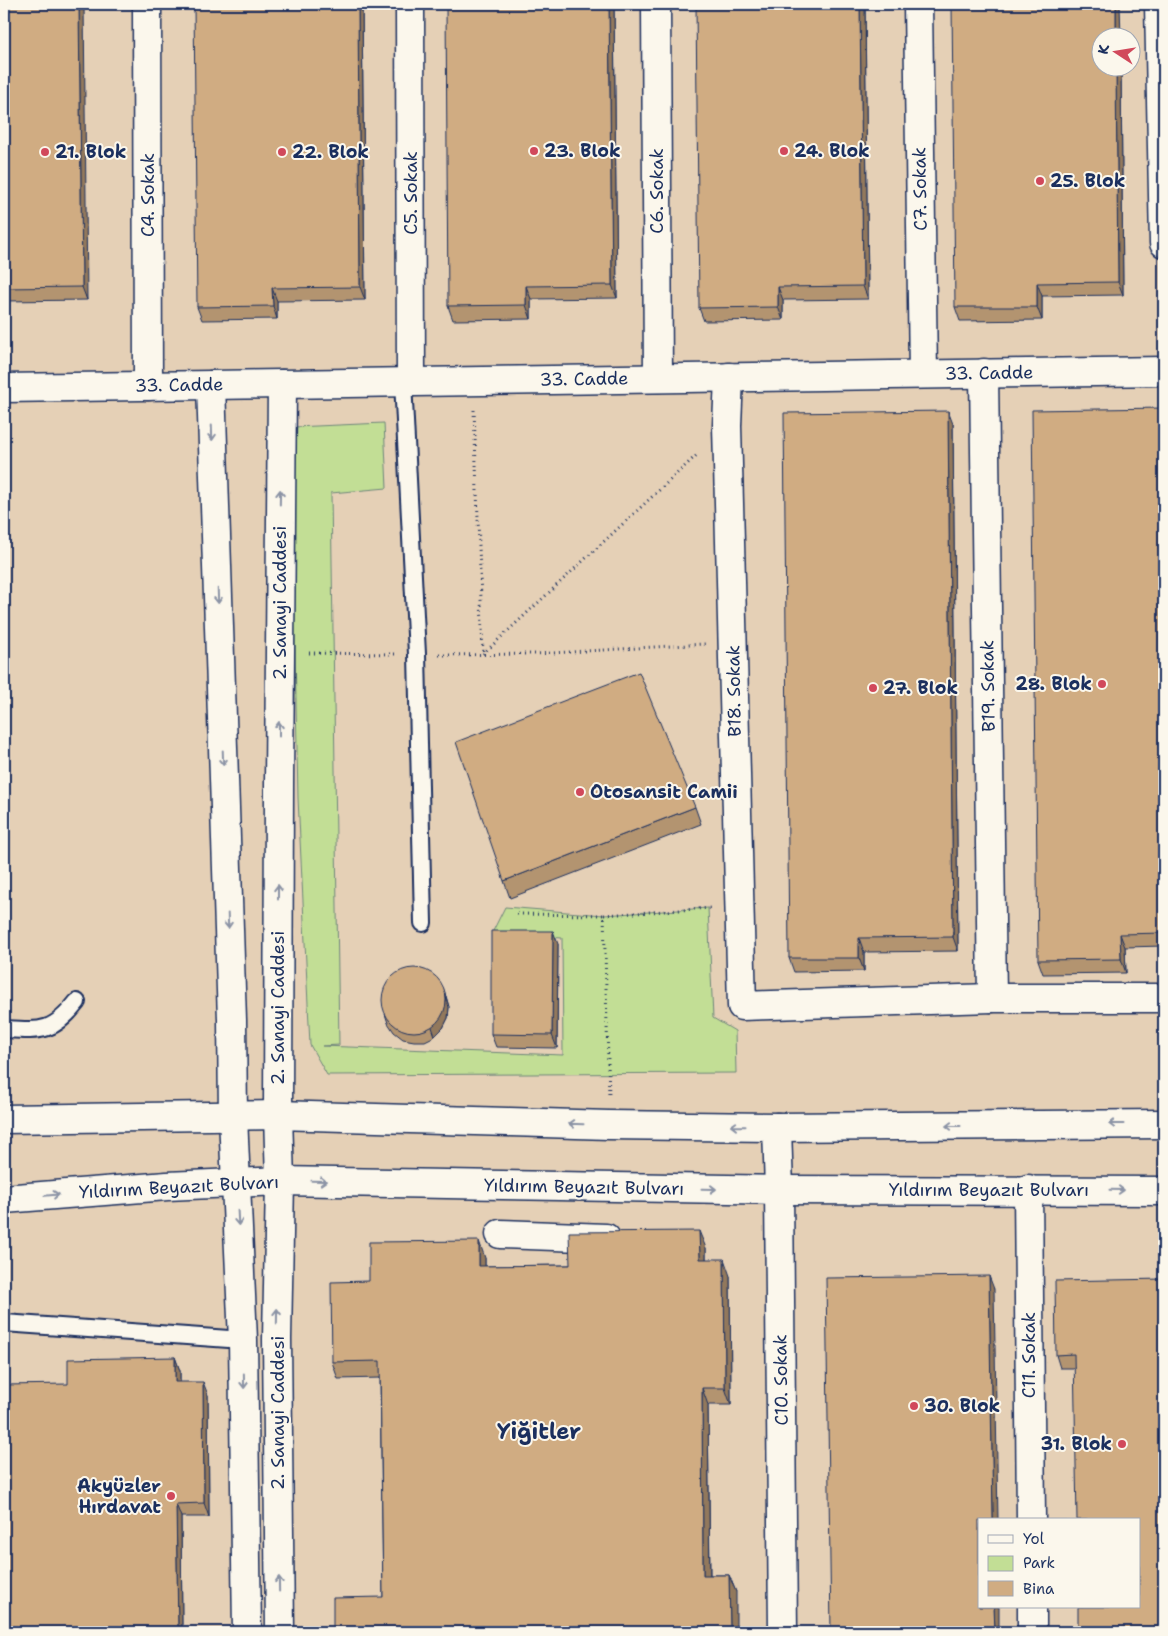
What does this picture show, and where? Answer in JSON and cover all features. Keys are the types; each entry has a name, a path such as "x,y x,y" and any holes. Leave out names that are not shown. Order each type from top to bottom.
{"main road":[{"name":"C4. Sokak","path":"147,4 148,386"},
{"name":"C5. Sokak","path":"407,382 410,4"},
{"name":"C6. Sokak","path":"656,4 658,378"},
{"name":"C7. Sokak","path":"918,4 922,374"},
{"path":"1159,4 1164,243"},
{"name":"33. Cadde","path":"4,388 1164,371"},
{"name":"B19. Sokak","path":"984,374 992,998"},
{"name":"B18. Sokak","path":"729,377 727,426 742,1006 992,998"},
{"name":"2. Sanayi Caddesi","path":"280,1632 277,1339 280,1181 278,1115 279,652 282,384"},
{"name":"2. Sanayi Caddesi","path":"210,385 233,1117 243,1340 247,1632"},
{"path":"992,998 1164,998"},
{"path":"4,1119 278,1115 610,1125 777,1127 1164,1124"},
{"name":"C10. Sokak","path":"777,1127 783,1632"},
{"name":"Yıldırım Beyazıt Bulvarı","path":"4,1199 167,1186 280,1181 779,1190 1028,1189 1164,1191"},
{"name":"C11. Sokak","path":"1028,1189 1031,1518"},
{"path":"500,1234 627,1238"},
{"path":"1032,1608 1032,1632"}],"lane":[{"path":"407,382 417,654 423,923"},
{"path":"4,1030 38,1031 48,1028 58,1022 77,1002"},
{"path":"4,1323 243,1340"}],"path":[{"path":"473,381 483,654"},
{"path":"483,654 727,426"},
{"path":"279,652 535,654 733,642"},
{"path":"517,914 604,915 739,906"},
{"path":"604,915 610,1125"}],"shaded area":[{"path":"4,4 1164,4 1164,1632 4,1632"}],"green space":[{"path":"384,423 387,488 331,493 339,1045 322,1046 563,1055 562,938 492,933 505,907 604,915 708,908 713,1018 735,1031 736,1073 327,1075 310,1045 298,798 292,502 294,427"}],"building":[{"name":"21. Blok","path":"4,4 79,4 82,287 4,288"},
{"name":"22. Blok","path":"194,4 358,4 360,287 272,288 273,306 197,307"},
{"name":"23. Blok","path":"446,4 609,4 612,285 526,286 526,305 448,306"},
{"name":"24. Blok","path":"696,4 860,4 863,286 778,287 778,307 699,308"},
{"name":"25. Blok","path":"952,4 1116,4 1116,28 1090,28 1090,78 1116,78 1118,282 1037,283 1037,307 955,307"},
{"name":"28. Blok","path":"1164,408 1164,933 1120,934 1121,959 1038,960 1032,410"},
{"name":"27. Blok","path":"948,411 953,937 859,938 859,958 789,958 784,413"},
{"name":"Otosansit Camii","path":"639,672 695,807 504,881 456,742"},
{"path":"491,931 553,931 552,1035 491,1034"},
{"path":"414,968 432,974 440,982 446,1000 440,1018 432,1026 414,1032 396,1026 388,1018 382,1000 388,982 396,974"},
{"path":"699,1231 700,1259 724,1259 725,1388 702,1388 703,1575 729,1575 730,1632 333,1632 333,1598 383,1597 380,1361 332,1362 331,1282 369,1281 369,1242 479,1241 479,1266 570,1265 569,1232"},
{"name":"30. Blok","path":"989,1276 993,1518 978,1518 978,1608 994,1608 995,1632 831,1632 826,1278"},
{"name":"31. Blok","path":"1164,1279 1164,1632 1078,1632 1078,1608 1140,1608 1140,1518 1077,1518 1074,1354 1056,1355 1055,1281"},
{"path":"175,1357 175,1382 203,1382 204,1503 176,1504 178,1632 4,1632 4,1385 68,1384 68,1359"}],"place":[{"name":"23. Blok","path":"534,151"},
{"name":"24. Blok","path":"784,151"},
{"name":"21. Blok","path":"45,152"},
{"name":"22. Blok","path":"282,152"},
{"name":"25. Blok","path":"1040,181"},
{"name":"28. Blok","path":"1102,684"},
{"name":"27. Blok","path":"873,688"},
{"name":"Otosansit Camii","path":"580,792"},
{"name":"30. Blok","path":"914,1406"},
{"name":"31. Blok","path":"1122,1444"},
{"name":"Akyüzler Hırdavat","path":"171,1496"}],"district":[{"name":"Yiğitler","path":"539,1431"}]}
